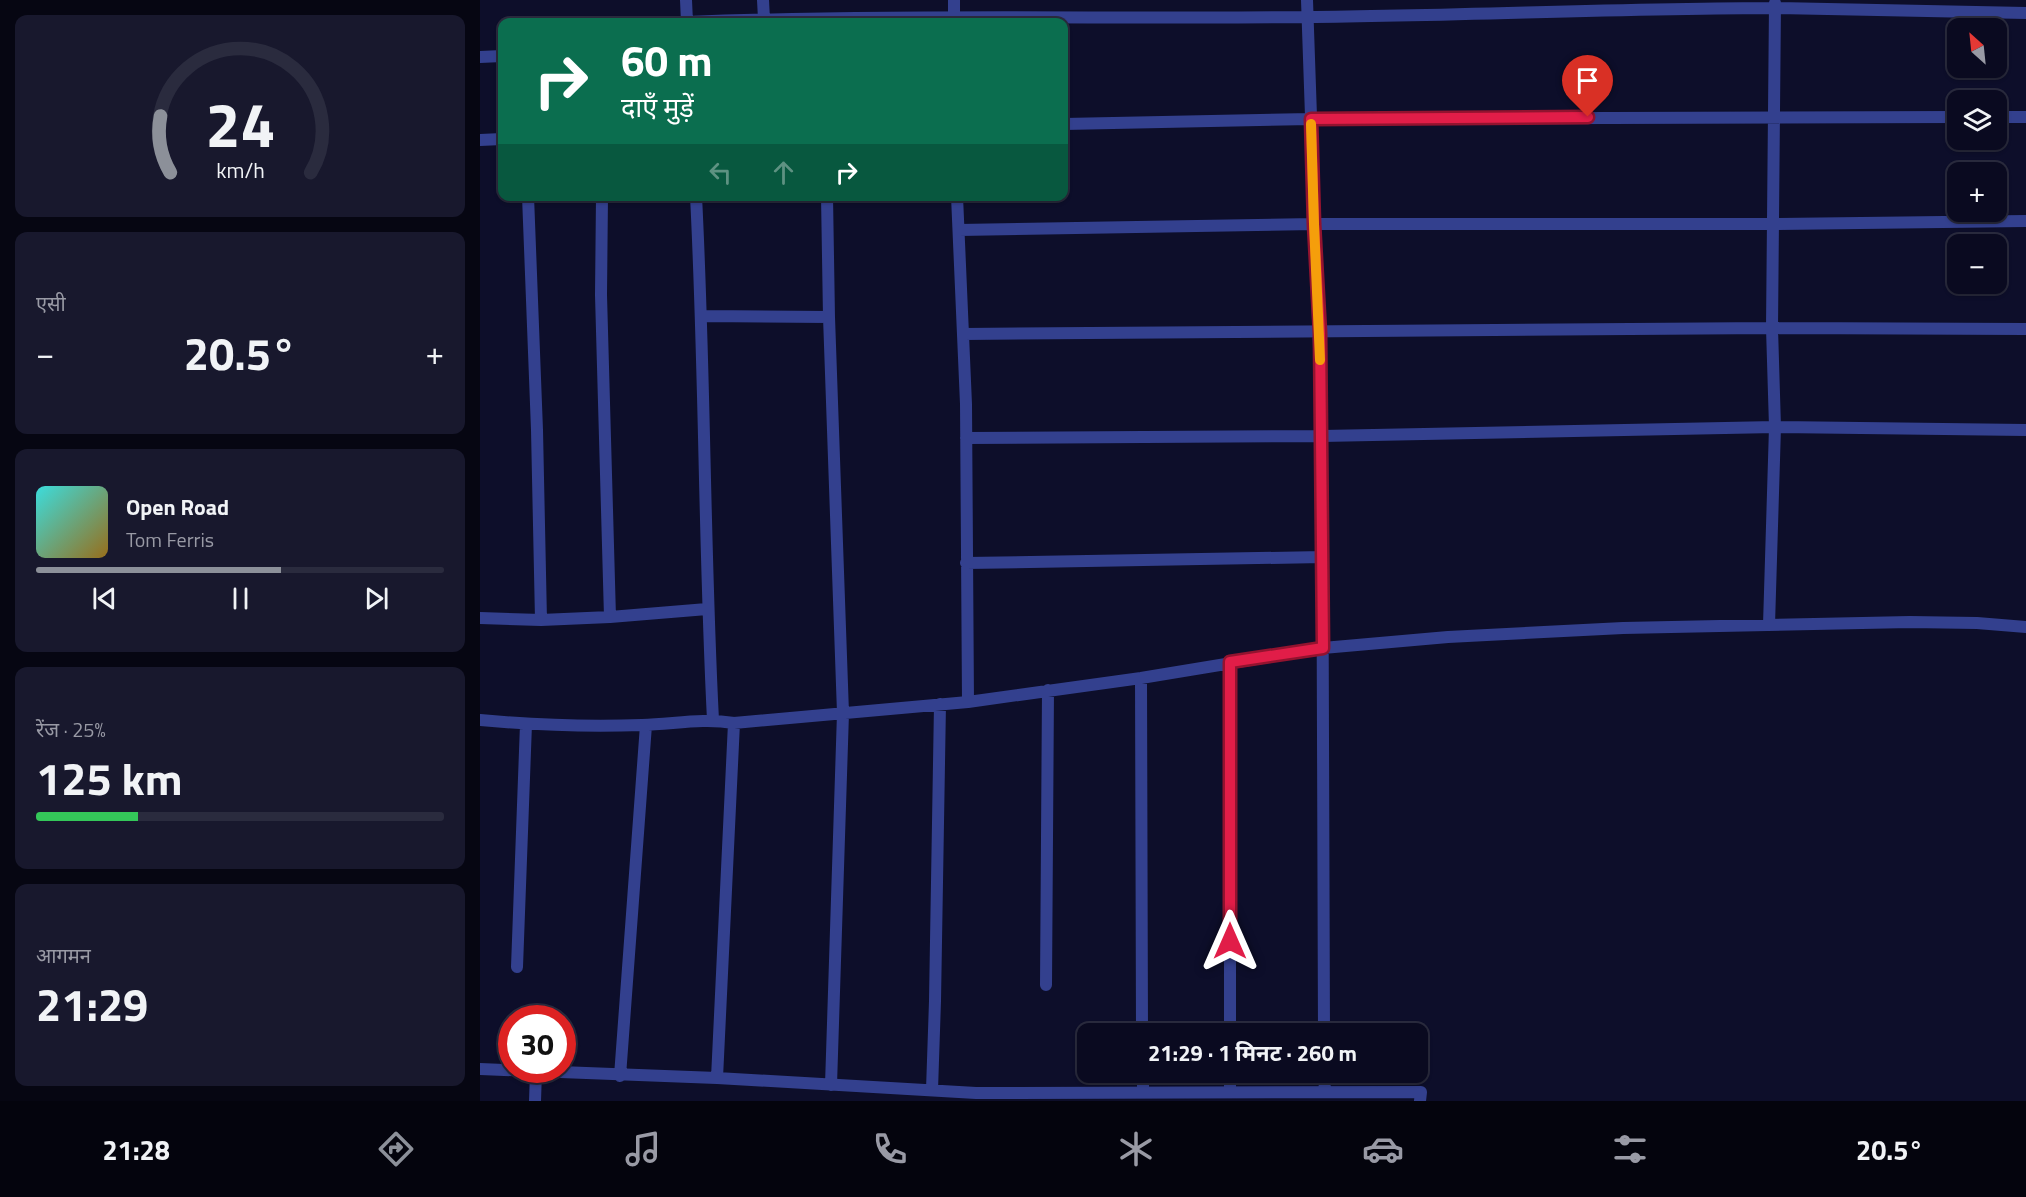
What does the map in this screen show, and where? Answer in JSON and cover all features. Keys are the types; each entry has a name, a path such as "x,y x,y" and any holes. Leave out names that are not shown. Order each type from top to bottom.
{"street":[{"path":"686,0 687,18"},
{"path":"764,0 764,18"},
{"path":"954,0 954,18"},
{"path":"1307,0 1322,436 1324,1023"},
{"path":"1068,19 1307,17 1775,4 2026,13"},
{"path":"1769,625 1775,427 1772,224 1775,4"},
{"path":"480,57 498,56"},
{"path":"1068,124 1311,119 1947,117"},
{"path":"2007,117 2026,117"},
{"path":"480,140 498,139"},
{"path":"528,201 537,430 541,620"},
{"path":"603,201 601,295 610,617"},
{"path":"696,201 702,316 707,609 713,720"},
{"path":"827,201 843,713 831,1084"},
{"path":"957,201 966,438 968,702"},
{"path":"959,230 1314,224 1772,224 2026,221"},
{"path":"702,316 829,317"},
{"path":"963,334 1772,328 2026,329"},
{"path":"966,438 1322,436 1775,427 2026,430"},
{"path":"966,562 1323,557"},
{"path":"480,618 541,620 707,609"},
{"path":"480,720 526,724 646,725 713,720 735,723 968,702 1141,678 1323,648 1460,636 1623,628 1910,622 1977,623 2026,627"},
{"path":"1230,662 1230,1023"},
{"path":"1141,678 1142,1023"},
{"path":"1046,985 1048,690"},
{"path":"932,1090 940,704"},
{"path":"717,1078 735,723"},
{"path":"518,967 526,724"},
{"path":"620,1076 646,725"},
{"path":"480,1069 498,1070"},
{"path":"576,1074 831,1084 932,1090 976,1097 1230,1092 1421,1092 1420,1101"},
{"path":"535,1101 536,1083"},
{"path":"1143,1083 1143,1093"},
{"path":"1230,1083 1230,1092"},
{"path":"1324,1083 1324,1092"}],"slow traffic":[{"path":"1311,124 1320,360"}],"route":[{"path":"1230,941 1230,662 1323,648 1320,333 1311,119 1588,117"}]}
